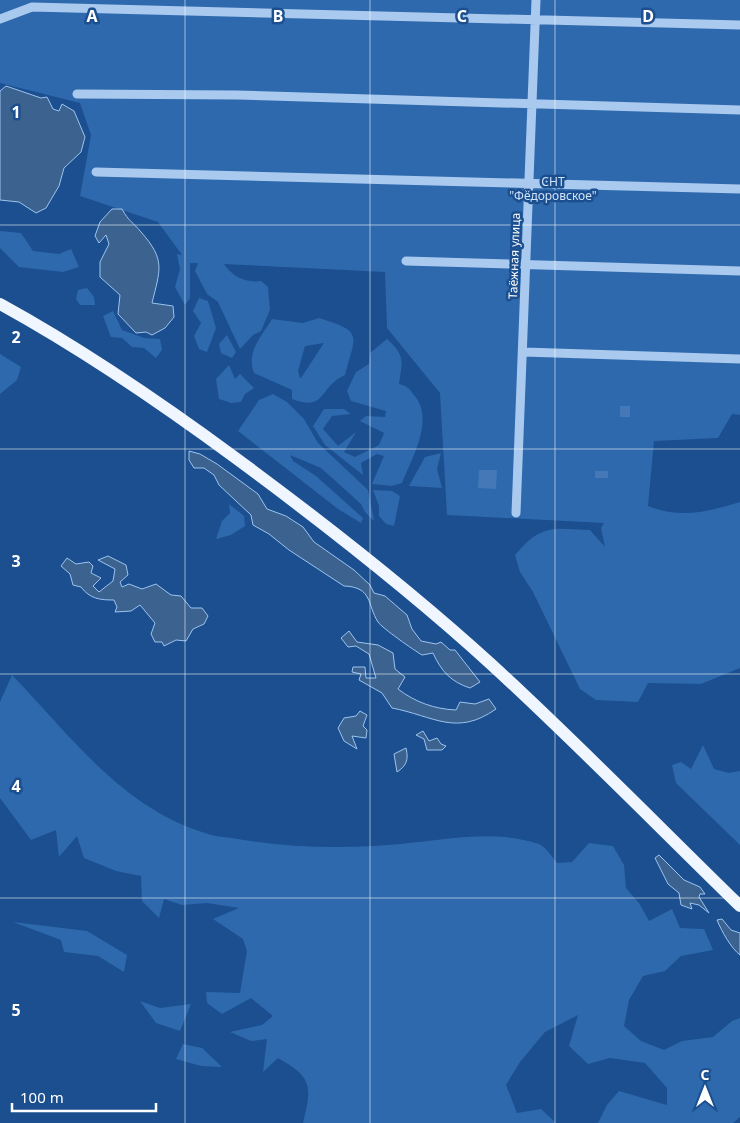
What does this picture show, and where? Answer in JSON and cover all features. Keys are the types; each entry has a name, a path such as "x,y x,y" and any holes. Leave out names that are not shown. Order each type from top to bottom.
{"main road":[{"path":"0,304 89,355 154,398 274,486 382,570 492,665 740,906"}],"street":[{"name":"Таёжная улица","path":"516,513 524,352 536,0"},
{"path":"0,19 32,7 535,22 740,25"},
{"path":"77,94 237,95 740,110"},
{"path":"96,172 740,190"},
{"path":"406,261 740,271"},
{"path":"524,352 740,359"}],"green space":[{"name":"СНТ \"Фёдоровское\"","path":"0,0 740,0 740,415 732,414 718,438 654,441 648,506 672,512 694,513 740,502 740,668 701,684 648,683 638,702 596,700 580,689 533,592 520,572 515,555 532,538 548,530 556,529 590,530 605,547 601,528 604,523 447,515 440,393 387,328 385,272 224,264 235,276 250,281 261,281 268,287 270,310 261,331 253,335 240,349 218,302 207,294 195,271 198,263 190,263 190,298 185,305 175,287 180,269 177,254 182,255 158,222 80,196 91,135 80,103 0,83"},
{"path":"0,231 21,233 33,251 59,254 71,249 79,267 63,272 19,267 0,248"},
{"path":"87,288 94,297 95,305 80,305 76,299 78,290"},
{"path":"199,298 208,301 216,328 207,352 199,349 194,336 201,323 193,311"},
{"path":"113,311 122,330 144,338 160,339 162,350 156,358 144,348 132,347 122,338 111,337 103,316"},
{"path":"319,318 344,327 353,337 352,351 345,375 336,380 317,400 311,402 292,399 292,390 254,373 252,365 253,351 272,319 303,323","holes":["324,343 301,378 298,371 305,346"]},
{"path":"227,335 236,352 232,358 221,353 219,344"},
{"path":"387,339 400,355 401,370 399,384 409,389 412,393 420,405 422,415 420,439 411,462 402,483 392,486 372,484 384,456 377,454 361,463 363,475 325,445 313,426 324,409 344,409 351,414 332,416 323,429 338,446 356,432 344,452 355,457 379,445 384,433 360,421 366,416 385,417 386,411 351,401 347,391 356,372 369,364 370,353"},
{"path":"0,354 21,367 17,380 0,394"},
{"path":"229,365 235,379 240,374 254,388 245,394 241,402 231,403 219,399 216,379"},
{"path":"273,394 287,402 304,419 318,443 368,490 374,521 365,512 361,504 321,468 290,455 293,461 316,476 363,518 361,523 338,509 238,431 259,400"},
{"path":"441,453 437,469 442,488 409,486 425,457"},
{"path":"373,490 392,491 400,496 394,526 386,524 379,516 379,506"},
{"path":"229,504 244,516 245,526 231,535 216,539 222,521 230,513"},
{"path":"12,675 76,745 122,787 148,806 175,821 209,834 278,844 339,847 380,846 470,837 505,837 542,845 557,863 572,862 589,843 613,846 624,865 626,888 639,903 649,921 672,909 680,928 704,929 713,950 681,956 665,971 643,976 629,1000 624,1026 641,1041 664,1050 682,1041 713,1037 732,1021 740,1018 740,1117 733,1123 598,1123 607,1105 619,1091 667,1105 667,1088 645,1063 610,1058 588,1064 569,1046 578,1015 545,1032 520,1062 506,1085 517,1113 541,1109 556,1123 303,1123 308,1100 307,1084 304,1078 298,1071 278,1058 263,1072 267,1039 251,1041 230,1032 262,1025 273,1016 251,998 222,1014 207,1003 206,992 240,993 247,951 243,939 213,919 239,908 207,903 182,905 164,899 159,918 142,901 141,876 116,871 84,858 77,836 59,857 56,830 31,840 0,798 0,702"},
{"path":"703,745 714,769 729,773 740,771 740,845 676,783 672,765 681,762 691,769"},
{"path":"13,922 87,931 127,955 124,972 98,956 64,952 61,940"},
{"path":"140,1001 160,1008 191,1004 180,1031 156,1023"},
{"path":"183,1044 202,1048 222,1067 201,1066 176,1059"}],"shaded area":[{"path":"6,86 41,98 47,97 53,109 59,111 62,104 74,111 85,137 81,152 64,168 59,186 46,208 36,213 19,202 0,200 0,91"},
{"path":"112,209 122,209 149,242 158,258 159,273 152,303 173,306 174,317 165,328 152,335 146,332 136,333 118,314 120,295 100,277 100,262 109,244 106,235 99,243 95,236 100,222"},
{"path":"189,451 200,454 217,464 258,494 267,509 286,516 303,527 314,542 354,570 370,585 374,593 385,596 407,615 412,629 421,641 436,644 441,642 450,650 455,650 480,682 470,688 457,683 439,665 433,653 422,655 381,625 365,593 353,587 344,586 253,525 251,515 219,485 214,475 204,468 194,468 189,460"},
{"path":"108,556 126,565 128,575 120,582 122,587 129,584 142,589 156,584 171,595 181,596 191,608 202,608 208,616 204,624 193,629 186,641 176,640 164,646 162,642 155,642 151,634 155,623 140,605 131,611 115,612 117,607 114,600 96,598 88,594 81,587 73,585 70,574 61,566 67,558 76,564 89,562 93,566 91,573 101,578 93,586 99,592 113,581 115,569 98,560"},
{"path":"349,631 357,642 378,645 393,653 395,669 405,677 398,689 411,698 432,706 456,710 460,702 475,704 489,699 496,709 469,722 457,723 445,722 392,708 382,693 359,680 361,674 352,672 353,667 365,667 366,678 376,678 369,654 356,646 348,647 341,638"},
{"path":"360,711 367,715 363,726 367,730 366,738 352,736 357,749 344,741 338,728 344,718 356,716"},
{"path":"423,731 429,741 437,738 441,744 446,746 442,750 427,750 424,739 416,735"},
{"path":"406,748 406,762 397,772 394,754"},
{"path":"659,855 684,880 700,887 705,894 700,894 699,897 709,913 699,905 690,903 692,909 681,905 679,893 668,884 655,858"},
{"path":"722,919 731,930 740,933 740,955 721,930 717,920"}],"building":[{"path":"620,406 630,406 630,417 620,417"},
{"path":"479,470 497,470 496,489 478,488"},
{"path":"595,471 608,471 608,478 595,478"}]}
